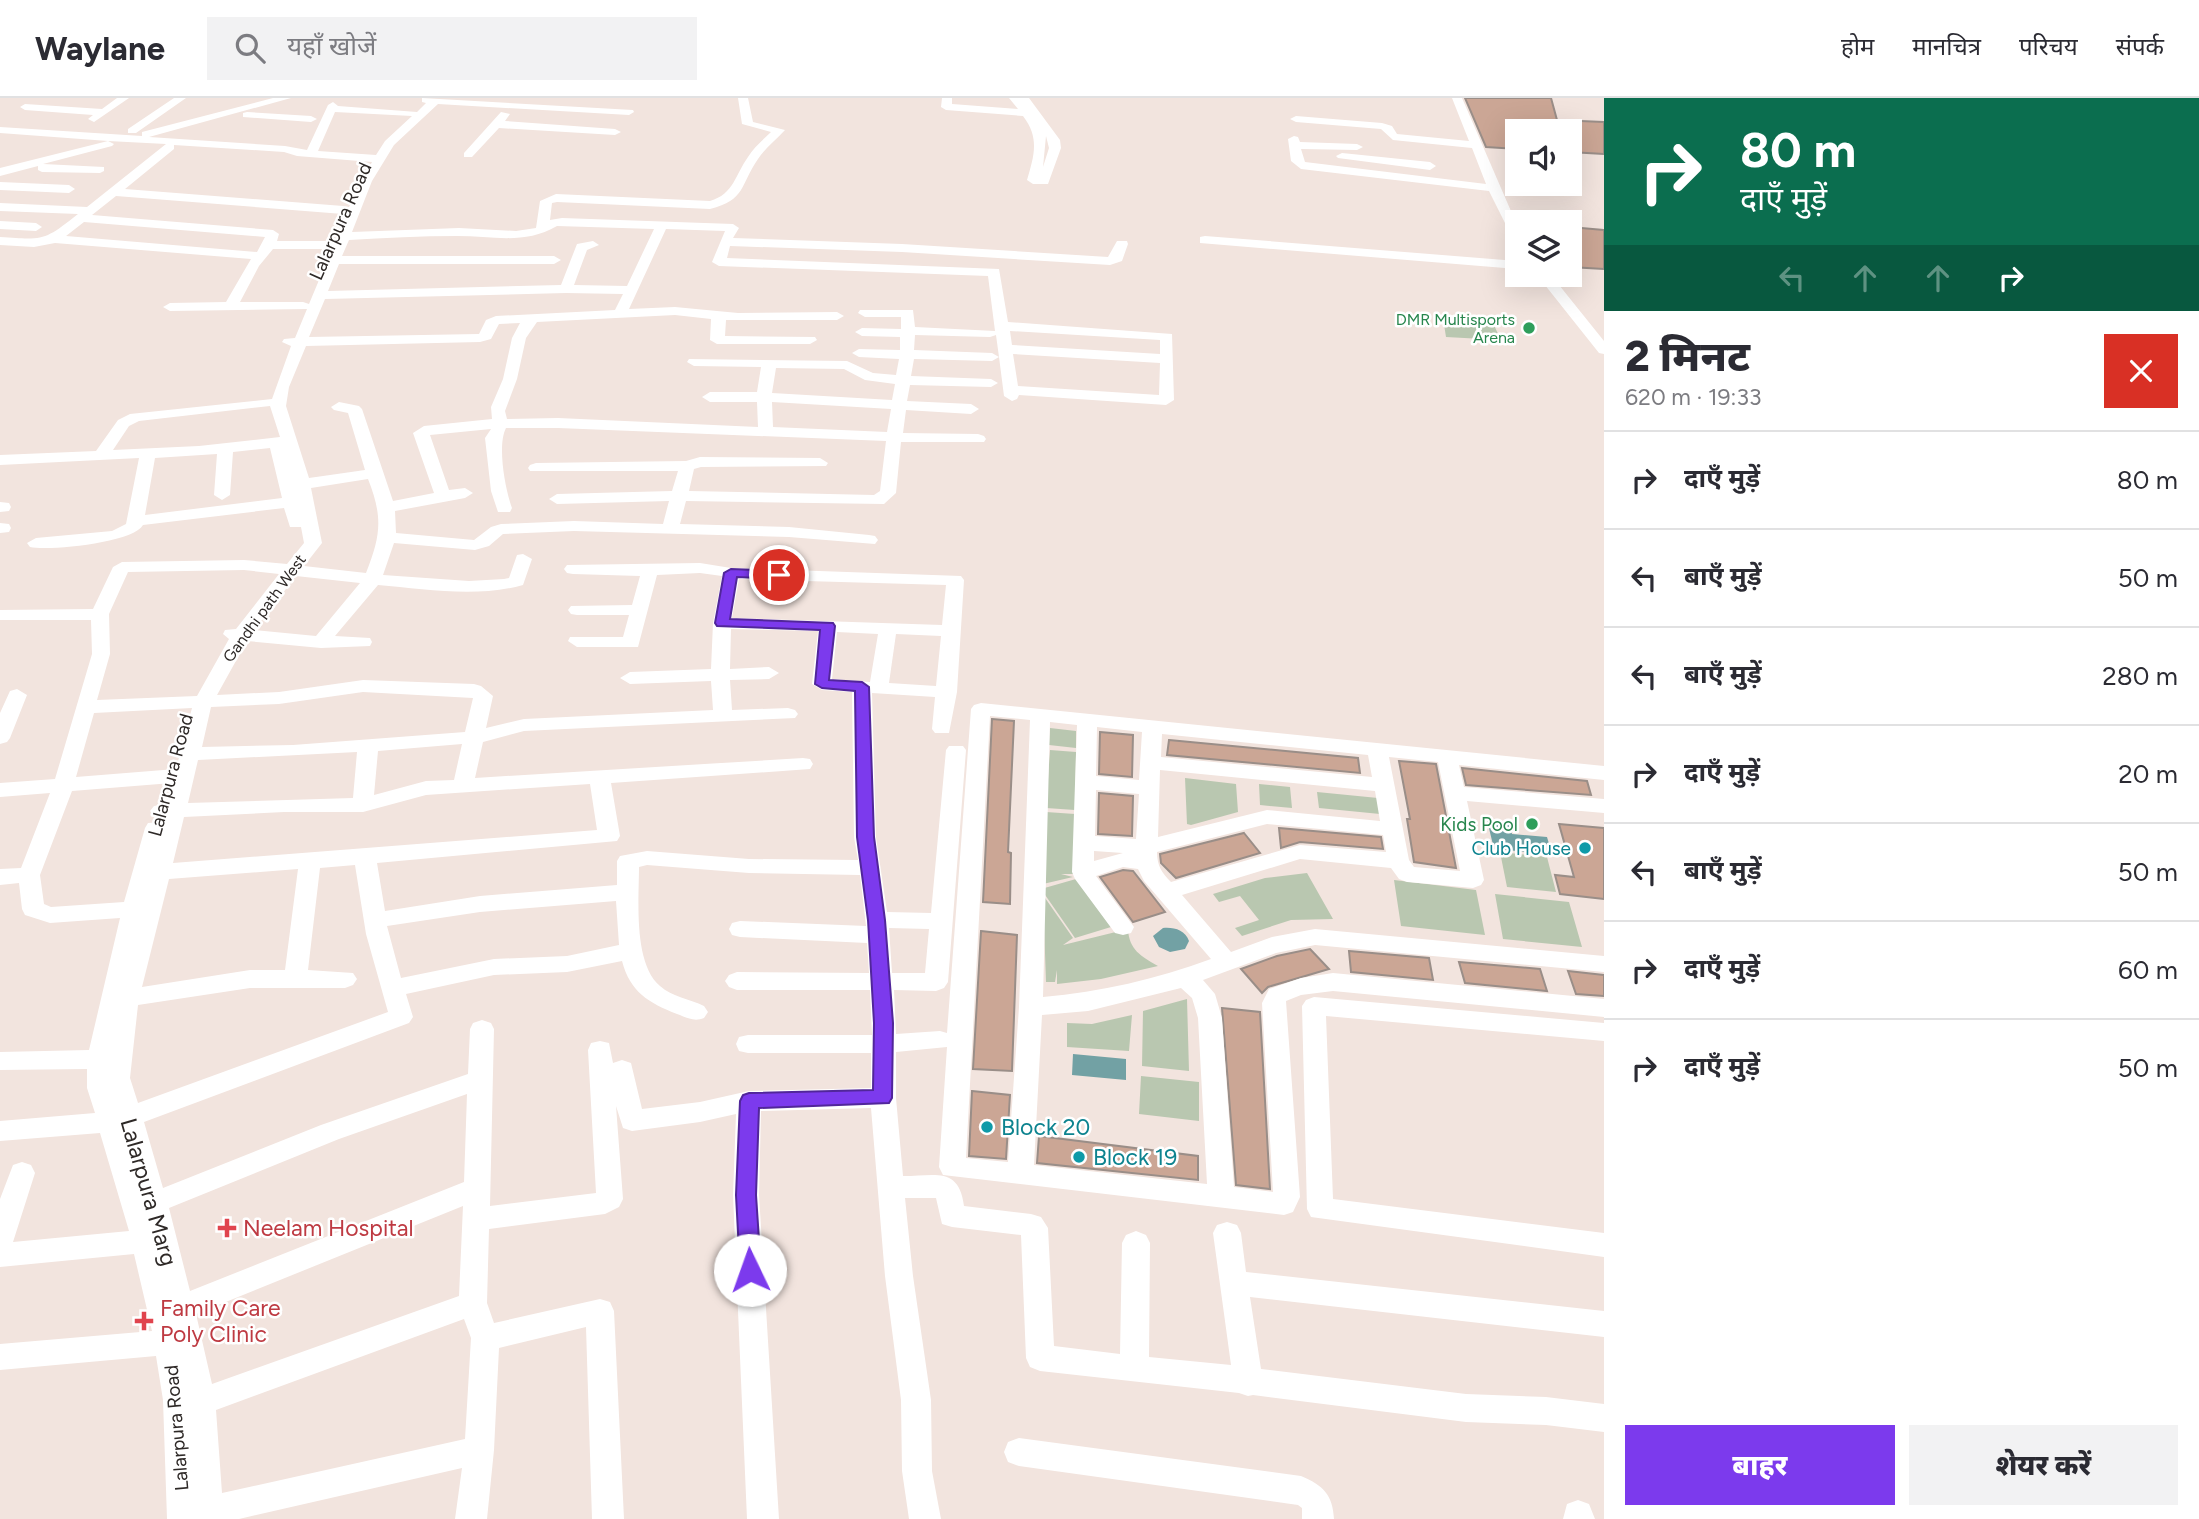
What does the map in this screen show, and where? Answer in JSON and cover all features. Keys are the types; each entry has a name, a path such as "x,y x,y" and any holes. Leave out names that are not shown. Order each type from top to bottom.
{"street":[{"path":"75,132 124,98"},
{"path":"129,135 181,98"},
{"path":"0,175 23,164 259,98"},
{"path":"129,135 228,114 286,98"},
{"path":"517,259 535,233 546,201 556,198 710,205 738,190 752,159 779,130 748,124 743,98"},
{"path":"947,98 946,107 1039,125"},
{"path":"1007,98 1024,98 1039,125"},
{"path":"1014,98 1039,125"},
{"path":"1457,98 1505,210"},
{"name":"Lalarpura Road","path":"190,1406 168,1342 155,1240 118,1120 100,1088 99,1059 210,659 234,634 285,570 296,545 298,536 282,442 267,402 335,247 343,210 373,159 379,143 428,102"},
{"path":"468,155 496,124 507,102"},
{"path":"317,155 337,103 507,102 633,108 615,132 610,145"},
{"path":"25,107 104,112"},
{"path":"228,114 311,119"},
{"path":"1296,119 1382,126 1388,128 1394,137 1406,140 1476,145"},
{"path":"496,124 615,132"},
{"path":"0,130 170,147 373,159 366,181 335,247"},
{"path":"0,135 108,141"},
{"path":"129,135 285,149 297,153"},
{"path":"0,175 37,156 90,142"},
{"path":"1295,145 1298,163 1301,165 1493,186"},
{"path":"1295,145 1424,147 1435,180"},
{"path":"1295,145 1430,166"},
{"path":"55,239 170,147"},
{"path":"0,158 23,164 100,169"},
{"path":"0,175 69,189"},
{"path":"1420,180 1493,186"},
{"path":"112,192 343,210"},
{"path":"695,226 710,205"},
{"path":"0,206 273,234 231,306"},
{"path":"335,247 459,232 535,233 562,222 695,226 733,228 719,261 994,272 996,329 999,353 1012,393 1166,400 1165,336 996,329 862,332"},
{"path":"0,225 36,227"},
{"path":"620,314 629,290 662,225"},
{"path":"1,242 34,243 55,239 259,256"},
{"path":"1205,240 1505,264"},
{"path":"725,242 902,248 1110,261 1117,258 1122,244"},
{"path":"269,244 554,260"},
{"path":"566,289 582,247 593,245"},
{"path":"901,269 902,248"},
{"path":"1554,287 1604,350"},
{"path":"170,307 506,291 629,290"},
{"path":"502,318 506,291"},
{"path":"294,341 480,338 485,336 491,323 502,318 675,311 716,315 837,316"},
{"path":"557,499 680,496 883,499 888,493 904,380 908,313 865,313"},
{"path":"716,315 720,321 717,340 810,340"},
{"path":"504,508 496,483 498,459 493,438 501,424 497,411 510,378 514,353 525,323 533,318"},
{"name":"Gandhi path West","path":"285,570 313,543 303,501 303,484 282,442 278,406 294,341"},
{"path":"859,353 999,353 1167,359"},
{"path":"694,362 851,366 870,377 991,383"},
{"path":"766,433 764,397 769,363"},
{"path":"710,397 764,397 971,409"},
{"path":"102,454 124,423 135,416 267,402"},
{"path":"321,642 373,579 389,537 388,507 354,409 339,407"},
{"path":"443,496 421,433 459,426 638,425 664,429 699,427 766,433 978,439"},
{"path":"0,460 148,453 282,442"},
{"path":"222,495 225,448"},
{"path":"148,453 135,524 122,567 100,614 101,654 64,784 29,875 33,909 50,915 142,908 159,873 167,811 363,805 426,788 803,764"},
{"path":"536,468 687,466 700,462 820,463"},
{"path":"670,530 687,466"},
{"path":"303,484 374,473"},
{"path":"388,507 465,493"},
{"path":"617,499 614,512 617,528"},
{"path":"36,542 117,536 135,524 291,502"},
{"path":"389,537 475,545 485,542 494,531 574,526 789,532 869,540"},
{"path":"122,567 244,565 373,579 461,585 510,584 517,581 523,559"},
{"path":"573,569 713,568 731,573 955,580 942,729"},
{"path":"578,641 631,643 650,570"},
{"path":"723,716 720,673 722,623 731,573"},
{"path":"577,610 639,610"},
{"path":"0,615 100,614"},
{"path":"722,623 951,631"},
{"path":"828,626 822,684 947,692"},
{"path":"888,628 871,687 868,868 877,928 881,983 883,1098 905,1332 916,1399 917,1471 925,1519"},
{"path":"234,634 321,642 362,642"},
{"path":"630,678 769,673"},
{"path":"85,707 279,698 363,686 474,690 483,696 476,737 463,785"},
{"path":"2,728 17,695"},
{"path":"0,789 177,775 190,754 196,703"},
{"path":"1604,773 981,709 952,1167 1284,1204 1287,1198 1274,1010 1275,999 1279,993 1333,982 1604,1008"},
{"path":"190,754 293,751 476,737 536,724 641,717 788,714"},
{"path":"1020,1174 1031,1007 1040,715"},
{"path":"1087,719 1083,872 1123,927"},
{"path":"1152,726 1147,855 1152,876 1168,891 1226,962"},
{"path":"363,805 368,745"},
{"path":"1377,748 1398,861 1407,874 1474,880 1447,757"},
{"path":"737,981 800,979 881,983 936,982 956,750"},
{"path":"1150,763 1384,785"},
{"path":"159,873 197,867 310,862 525,841 609,836 599,775"},
{"path":"1085,782 1149,788"},
{"path":"1456,793 1604,806"},
{"path":"1083,872 1267,817 1392,829"},
{"path":"1084,843 1147,855"},
{"path":"1168,891 1300,852 1398,861"},
{"path":"0,1131 118,1120 401,1017 375,920 365,857"},
{"path":"696,1012 649,990 634,962 627,924 628,860 647,858 750,866 868,868"},
{"path":"296,977 310,862"},
{"path":"0,877 29,875"},
{"path":"375,920 480,904 628,892"},
{"name":"Lalarpura Marg","path":"142,908 119,1050 118,1120 156,1202 155,1240 179,1308 190,1406 195,1517"},
{"path":"740,929 877,928 941,922"},
{"path":"1031,1007 1088,1002 1185,978 1272,945 1315,937 1604,964"},
{"path":"395,988 494,967 567,964 632,951"},
{"path":"1185,978 1203,994 1210,1018 1221,1197"},
{"path":"128,998 250,979 345,979"},
{"path":"1604,1032 1314,1006 1320,1209 1604,1245"},
{"path":"471,1519 479,1450 485,1338 473,1303 482,1029"},
{"path":"748,1044 884,1044 940,1040"},
{"path":"475,1219 605,1203 610,1199 600,1050"},
{"path":"0,1061 99,1059"},
{"path":"622,1070 632,1121 700,1112 749,1101 883,1098"},
{"path":"156,1202 330,1132 479,1080"},
{"path":"749,1101 746,1195 764,1519"},
{"path":"0,1240 22,1172"},
{"path":"891,1187 945,1187 949,1193 952,1216 1034,1228 1040,1358 1248,1383 1343,1391 1466,1408 1546,1411 1604,1418"},
{"path":"179,1308 475,1189"},
{"path":"1227,1233 1248,1383"},
{"path":"0,1255 155,1240"},
{"path":"1134,1369 1136,1243"},
{"path":"1233,1283 1604,1324"},
{"path":"190,1406 473,1303"},
{"path":"485,1338 600,1311 608,1519"},
{"path":"0,1357 168,1342"},
{"path":"195,1517 479,1450"},
{"path":"1019,1452 1301,1491 1314,1496 1318,1503 1318,1519"}],"green space":[{"path":"1443,318 1492,321 1501,340 1446,337"},
{"path":"1050,728 1076,731 1076,748 1049,745"},
{"path":"1050,750 1076,752 1075,810 1046,808"},
{"path":"1185,778 1236,784 1238,812 1187,824"},
{"path":"1259,784 1290,787 1292,808 1260,805"},
{"path":"1317,792 1378,798 1380,814 1319,808"},
{"path":"1046,812 1075,814 1073,874 1061,874 1073,877 1043,884"},
{"path":"1500,852 1547,857 1556,892 1507,887"},
{"path":"1307,873 1333,919 1291,920 1242,936 1235,928 1259,920 1240,896 1219,902 1213,894 1265,878"},
{"path":"1076,879 1111,927 1075,938 1041,889"},
{"path":"1394,880 1476,890 1485,935 1401,926"},
{"path":"1495,894 1569,902 1582,947 1503,939"},
{"path":"1043,895 1073,938 1063,945 1128,929 1133,947 1158,966 1101,979 1057,984 1057,970 1055,982 1046,982"},
{"path":"1187,999 1189,1071 1142,1066 1143,1011"},
{"path":"1132,1015 1129,1051 1067,1047 1067,1023 1092,1024"},
{"path":"1141,1076 1199,1082 1199,1121 1139,1114"}],"water":[{"path":"1487,820 1509,822 1512,834 1547,837 1552,854 1494,849"},
{"path":"1163,928 1175,929 1185,934 1189,941 1185,949 1170,952 1159,947 1153,936"},
{"path":"1073,1054 1126,1059 1126,1080 1072,1075"}],"building":[{"path":"1465,98 1551,98 1557,119 1505,119 1505,148 1486,147"},
{"path":"1582,121 1604,122 1604,154 1582,153"},
{"path":"1582,228 1604,230 1604,269 1582,268"},
{"path":"992,719 1014,721 1008,852 1011,853 1010,904 983,902"},
{"path":"1100,732 1133,735 1132,777 1099,774"},
{"path":"1169,740 1358,758 1360,773 1167,755"},
{"path":"1399,761 1436,764 1456,868 1414,862 1407,819 1410,819"},
{"path":"1462,768 1587,781 1591,795 1466,785"},
{"path":"1099,793 1133,796 1132,836 1098,834"},
{"name":"Club House","path":"1559,824 1604,828 1604,899 1560,894 1555,875 1574,877"},
{"path":"1279,828 1381,837 1383,849 1300,842 1281,848"},
{"path":"1244,833 1260,853 1176,878 1161,863 1160,854"},
{"path":"1123,870 1133,871 1165,912 1133,922 1100,877"},
{"path":"981,931 1017,935 1012,1071 973,1069"},
{"path":"1310,949 1329,969 1268,987 1262,993 1241,969 1277,956"},
{"path":"1349,951 1429,958 1433,980 1351,972"},
{"path":"1459,962 1540,969 1547,991 1465,983"},
{"path":"1568,971 1604,975 1604,996 1576,994"},
{"path":"1222,1008 1260,1012 1270,1189 1236,1185"},
{"name":"Block 20","path":"972,1091 1010,1095 1006,1159 969,1156"},
{"path":"1039,1136 1198,1156 1198,1180 1037,1163"}],"place":[{"name":"DMR Multisports Arena","path":"1529,328"},
{"name":"Kids Pool","path":"1532,824"},
{"name":"Club House","path":"1585,848"},
{"name":"Block 20","path":"987,1127"},
{"name":"Block 19","path":"1079,1157"},
{"name":"Neelam Hospital","path":"227,1228"},
{"name":"Family Care Poly Clinic","path":"144,1321"}],"route":[{"path":"750,1270 746,1195 749,1101 883,1098 884,1023 877,920 868,868 862,687 822,684 828,626 722,623 731,573 779,575"}]}
